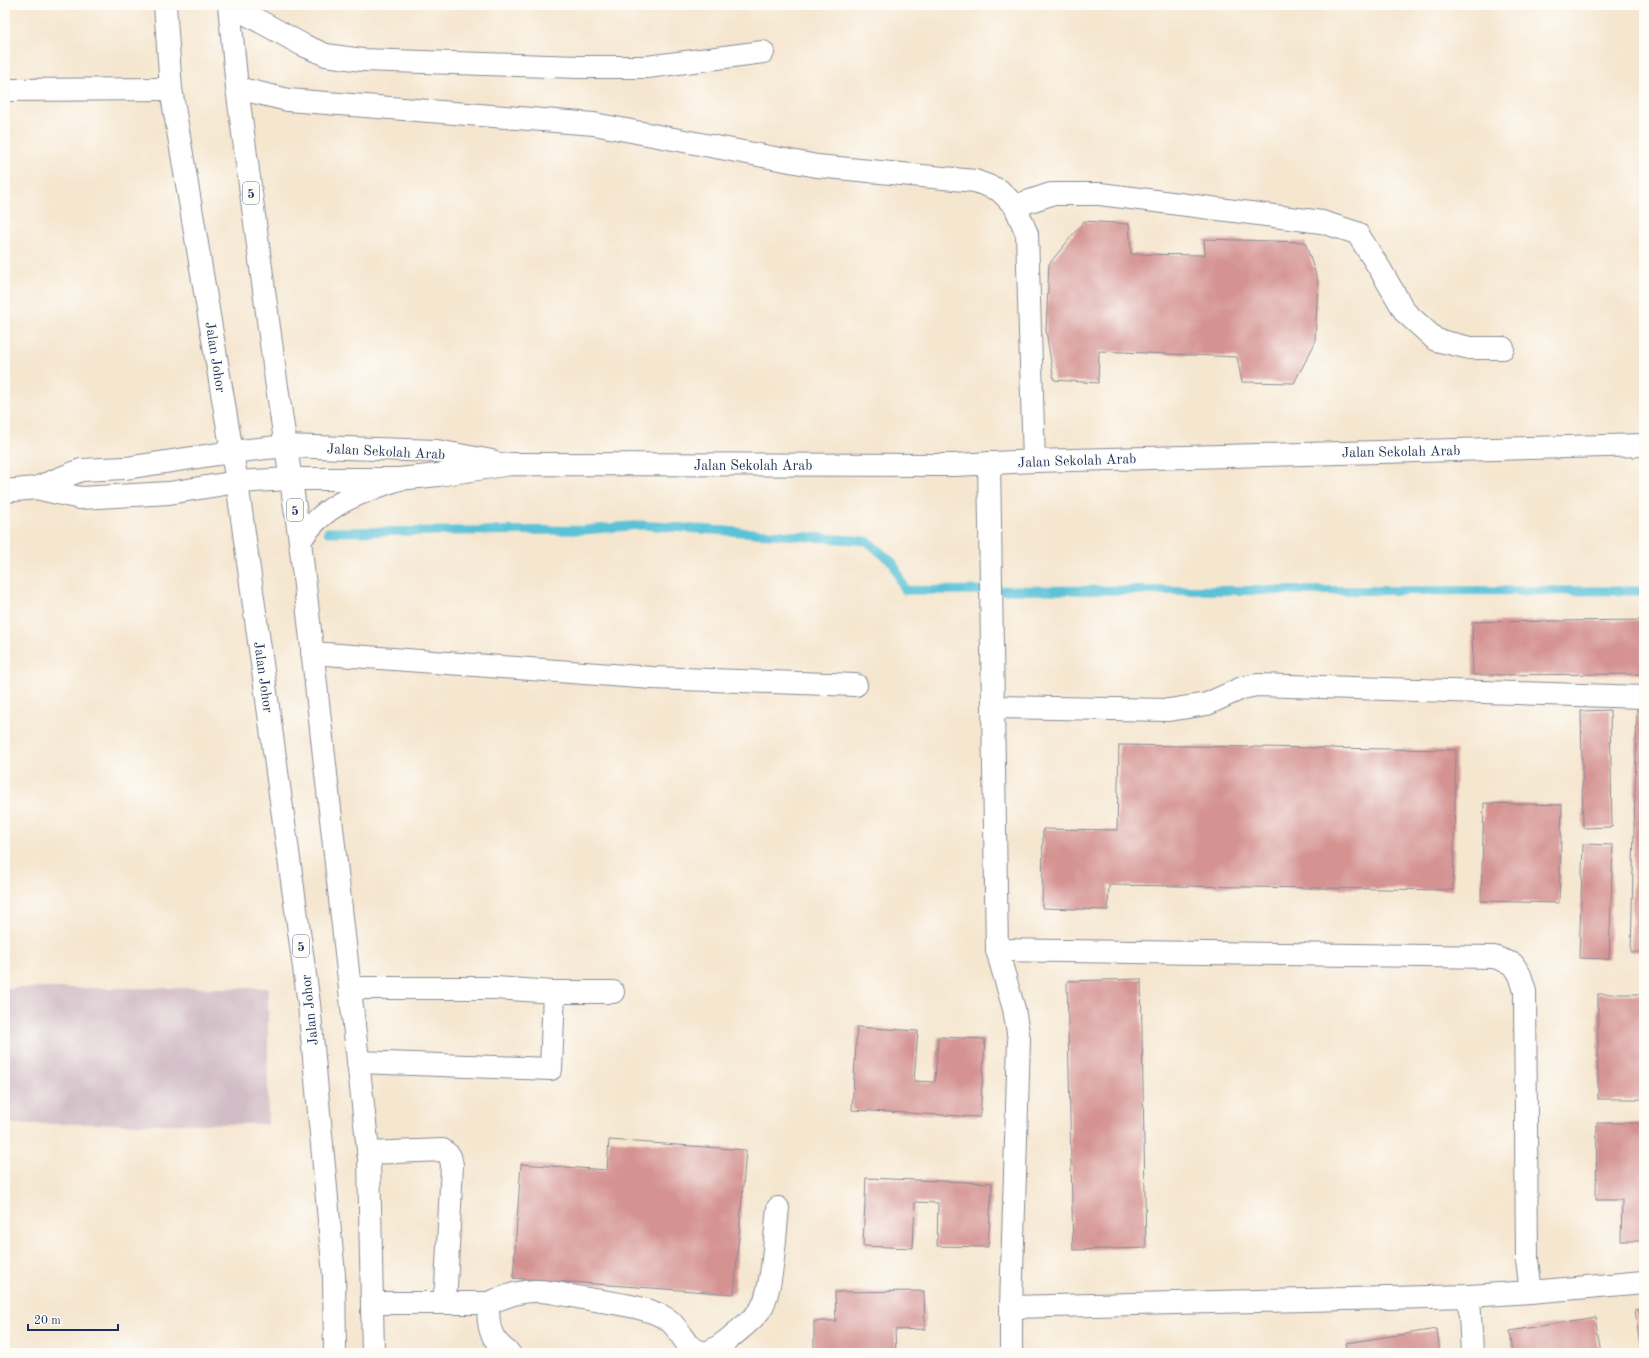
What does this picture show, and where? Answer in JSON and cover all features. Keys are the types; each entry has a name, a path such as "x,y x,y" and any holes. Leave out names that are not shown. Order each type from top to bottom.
{"main road":[{"name":"Jalan Johor","path":"165,5 171,89 237,482 309,1004 334,1275 334,1353"},
{"path":"229,5 303,45 326,55 362,60 579,67 647,67 762,52"},
{"name":"5","path":"229,5 237,88 285,446 300,541 368,1153 373,1353"},
{"path":"237,88 288,100 594,124 817,166 975,181 999,190 1016,206 1027,234 1034,461"},
{"path":"5,90 171,89"},
{"path":"1016,206 1051,194 1100,194 1322,222 1356,233 1380,268 1405,312 1436,340 1470,348 1503,348"},
{"name":"Jalan Sekolah Arab","path":"36,488 80,498 169,493 237,482 290,479 399,479 510,464 955,465 1034,461 1644,445"},
{"name":"Jalan Sekolah Arab","path":"36,488 80,470 126,468 231,452 285,446 437,451 510,464"},
{"path":"989,463 997,950 1014,1009 1019,1039 1011,1353"},
{"path":"300,541 318,517 336,505 367,490 399,479"},
{"path":"5,491 36,488"},
{"path":"312,652 652,678 856,685"},
{"path":"994,707 1169,710 1207,704 1242,688 1257,685 1644,697"},
{"path":"997,950 1494,957 1513,964 1520,975 1525,991 1527,1260 1531,1292"},
{"path":"350,988 495,988 554,992 612,992"},
{"path":"358,1062 551,1069 554,992"},
{"path":"368,1153 443,1150 450,1156 452,1165 444,1302"},
{"path":"372,1303 488,1303 511,1294 539,1291 649,1310 667,1319 674,1325 685,1343 692,1348 700,1352 708,1352 723,1344 762,1308 766,1297 770,1275 778,1208"},
{"path":"1011,1307 1469,1296 1644,1282"},
{"path":"1469,1296 1472,1353"},
{"path":"488,1303 488,1323 493,1337 501,1347 509,1353"}],"shaded area":[{"path":"5,988 268,988 268,1124 5,1124"}],"building":[{"path":"1084,221 1129,224 1131,254 1205,255 1204,239 1305,242 1318,281 1315,343 1294,383 1242,382 1237,357 1099,351 1098,383 1054,380 1046,331 1049,264"},
{"path":"1644,620 1644,674 1473,675 1472,622"},
{"path":"1637,709 1644,709 1644,952 1631,952"},
{"path":"1610,710 1612,827 1583,828 1581,711"},
{"path":"1119,745 1456,750 1453,890 1109,885 1108,910 1042,908 1043,829 1117,830"},
{"path":"1484,803 1562,805 1559,903 1481,901"},
{"path":"1583,844 1613,845 1609,959 1579,958"},
{"path":"1141,979 1146,1248 1073,1250 1067,981"},
{"path":"1598,994 1644,994 1644,1099 1598,1099"},
{"path":"857,1027 918,1031 914,1081 935,1082 938,1037 985,1039 980,1117 852,1110"},
{"path":"1597,1123 1644,1123 1644,1241 1621,1241 1622,1200 1596,1200"},
{"path":"609,1140 746,1150 734,1294 513,1278 521,1164 607,1170"},
{"path":"866,1178 992,1183 988,1247 937,1246 938,1203 915,1202 913,1248 863,1246"},
{"path":"924,1291 925,1329 895,1330 896,1353 814,1353 814,1321 836,1321 835,1292"},
{"path":"1644,1309 1644,1353 1641,1353 1635,1310"},
{"path":"1595,1317 1601,1353 1513,1353 1510,1331"},
{"path":"1437,1329 1440,1353 1348,1353 1346,1343"}],"waterway":[{"path":"328,532 585,530 641,525 867,541 893,563 905,590 1644,591"}]}
